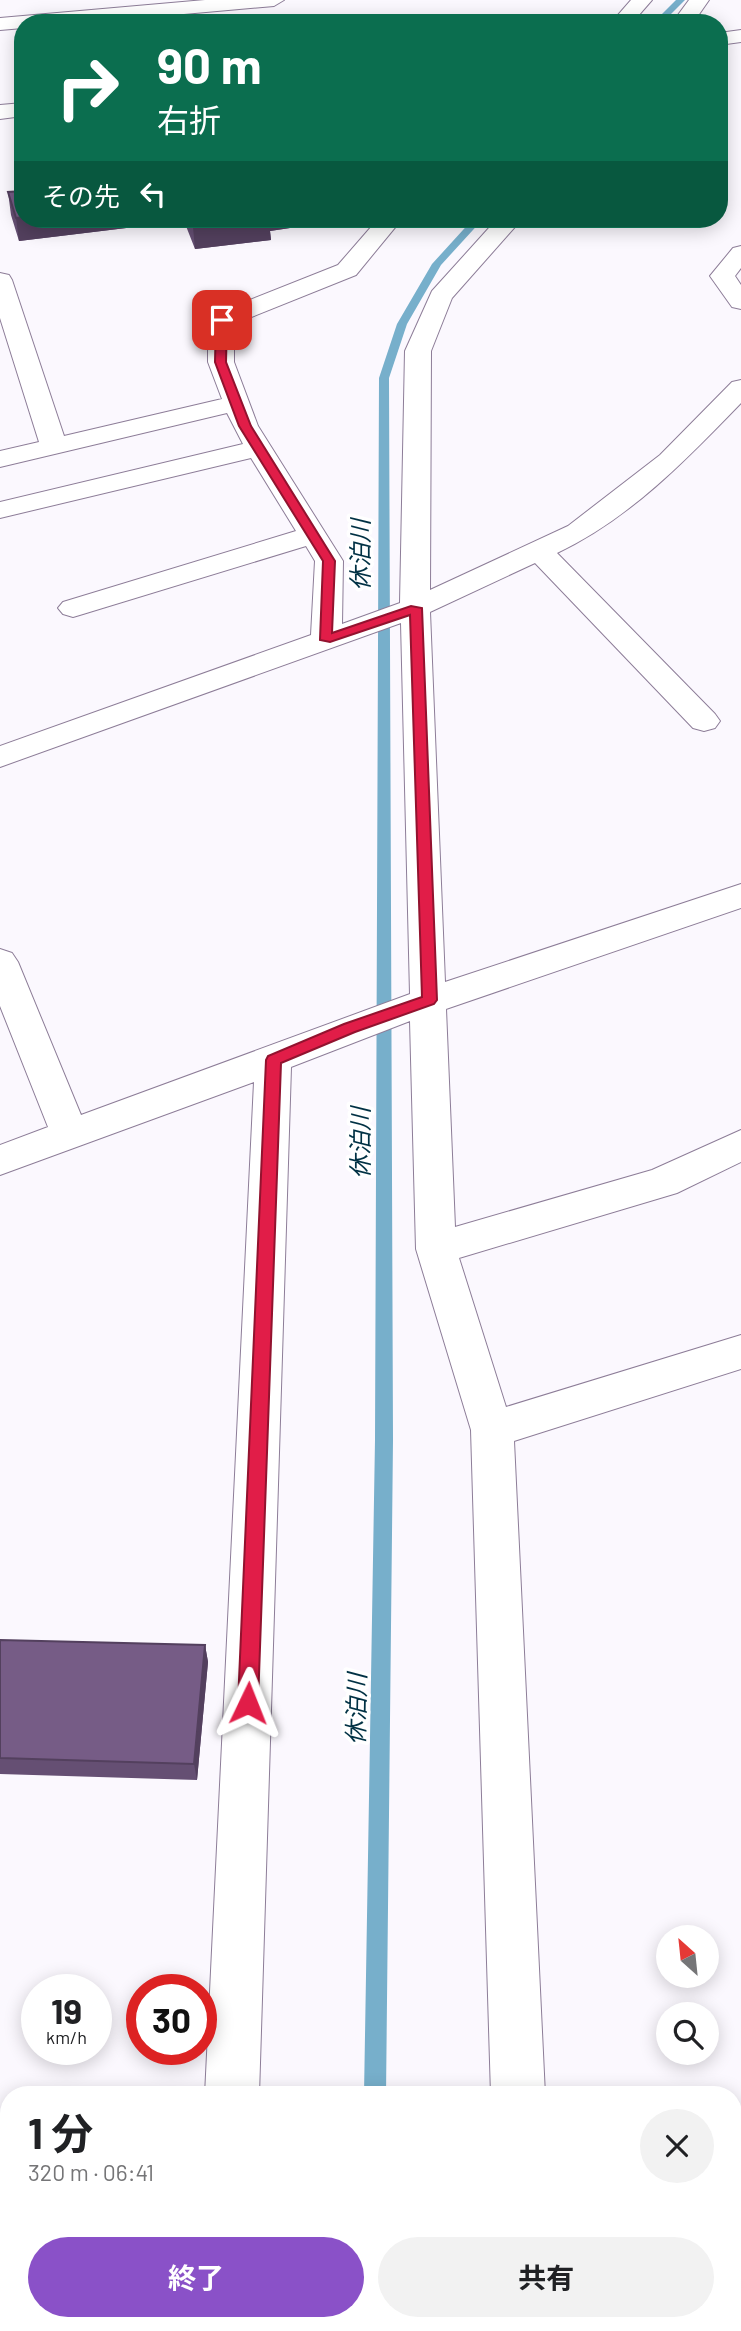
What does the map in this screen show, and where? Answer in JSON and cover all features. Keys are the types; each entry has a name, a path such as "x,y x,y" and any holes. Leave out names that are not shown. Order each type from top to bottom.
{"street":[{"path":"152,14 228,9 274,0"},
{"path":"629,14 642,0"},
{"path":"340,634 329,561 259,448 236,403 220,362 222,320 347,270 382,228"},
{"path":"502,228 441,296 418,351 415,608 424,1002 436,1249 492,1430 518,2086"},
{"path":"741,253 722,276 741,302"},
{"path":"0,282 9,334 54,446"},
{"path":"0,757 415,608 578,532 670,461 741,388"},
{"path":"0,459 236,403"},
{"path":"0,510 259,448"},
{"path":"73,608 313,535"},
{"path":"538,551 704,721"},
{"path":"0,1160 273,1060 349,1028 741,896"},
{"path":"0,962 70,1135"},
{"path":"232,2086 273,1060"},
{"path":"436,1249 663,1182 741,1145"},
{"path":"492,1430 741,1352"}],"building":[{"path":"8,192 14,192 14,212"},
{"path":"0,1640 205,1645 194,1764 0,1758"}],"waterway":[{"name":"休泊川","path":"666,14 681,0"},
{"name":"休泊川","path":"375,2086 384,1440 384,378 402,324 437,264 470,228"}],"route":[{"path":"222,320 220,362 245,426 329,561 326,640 415,608 429,1000 349,1028 273,1060 248,1703"}]}
